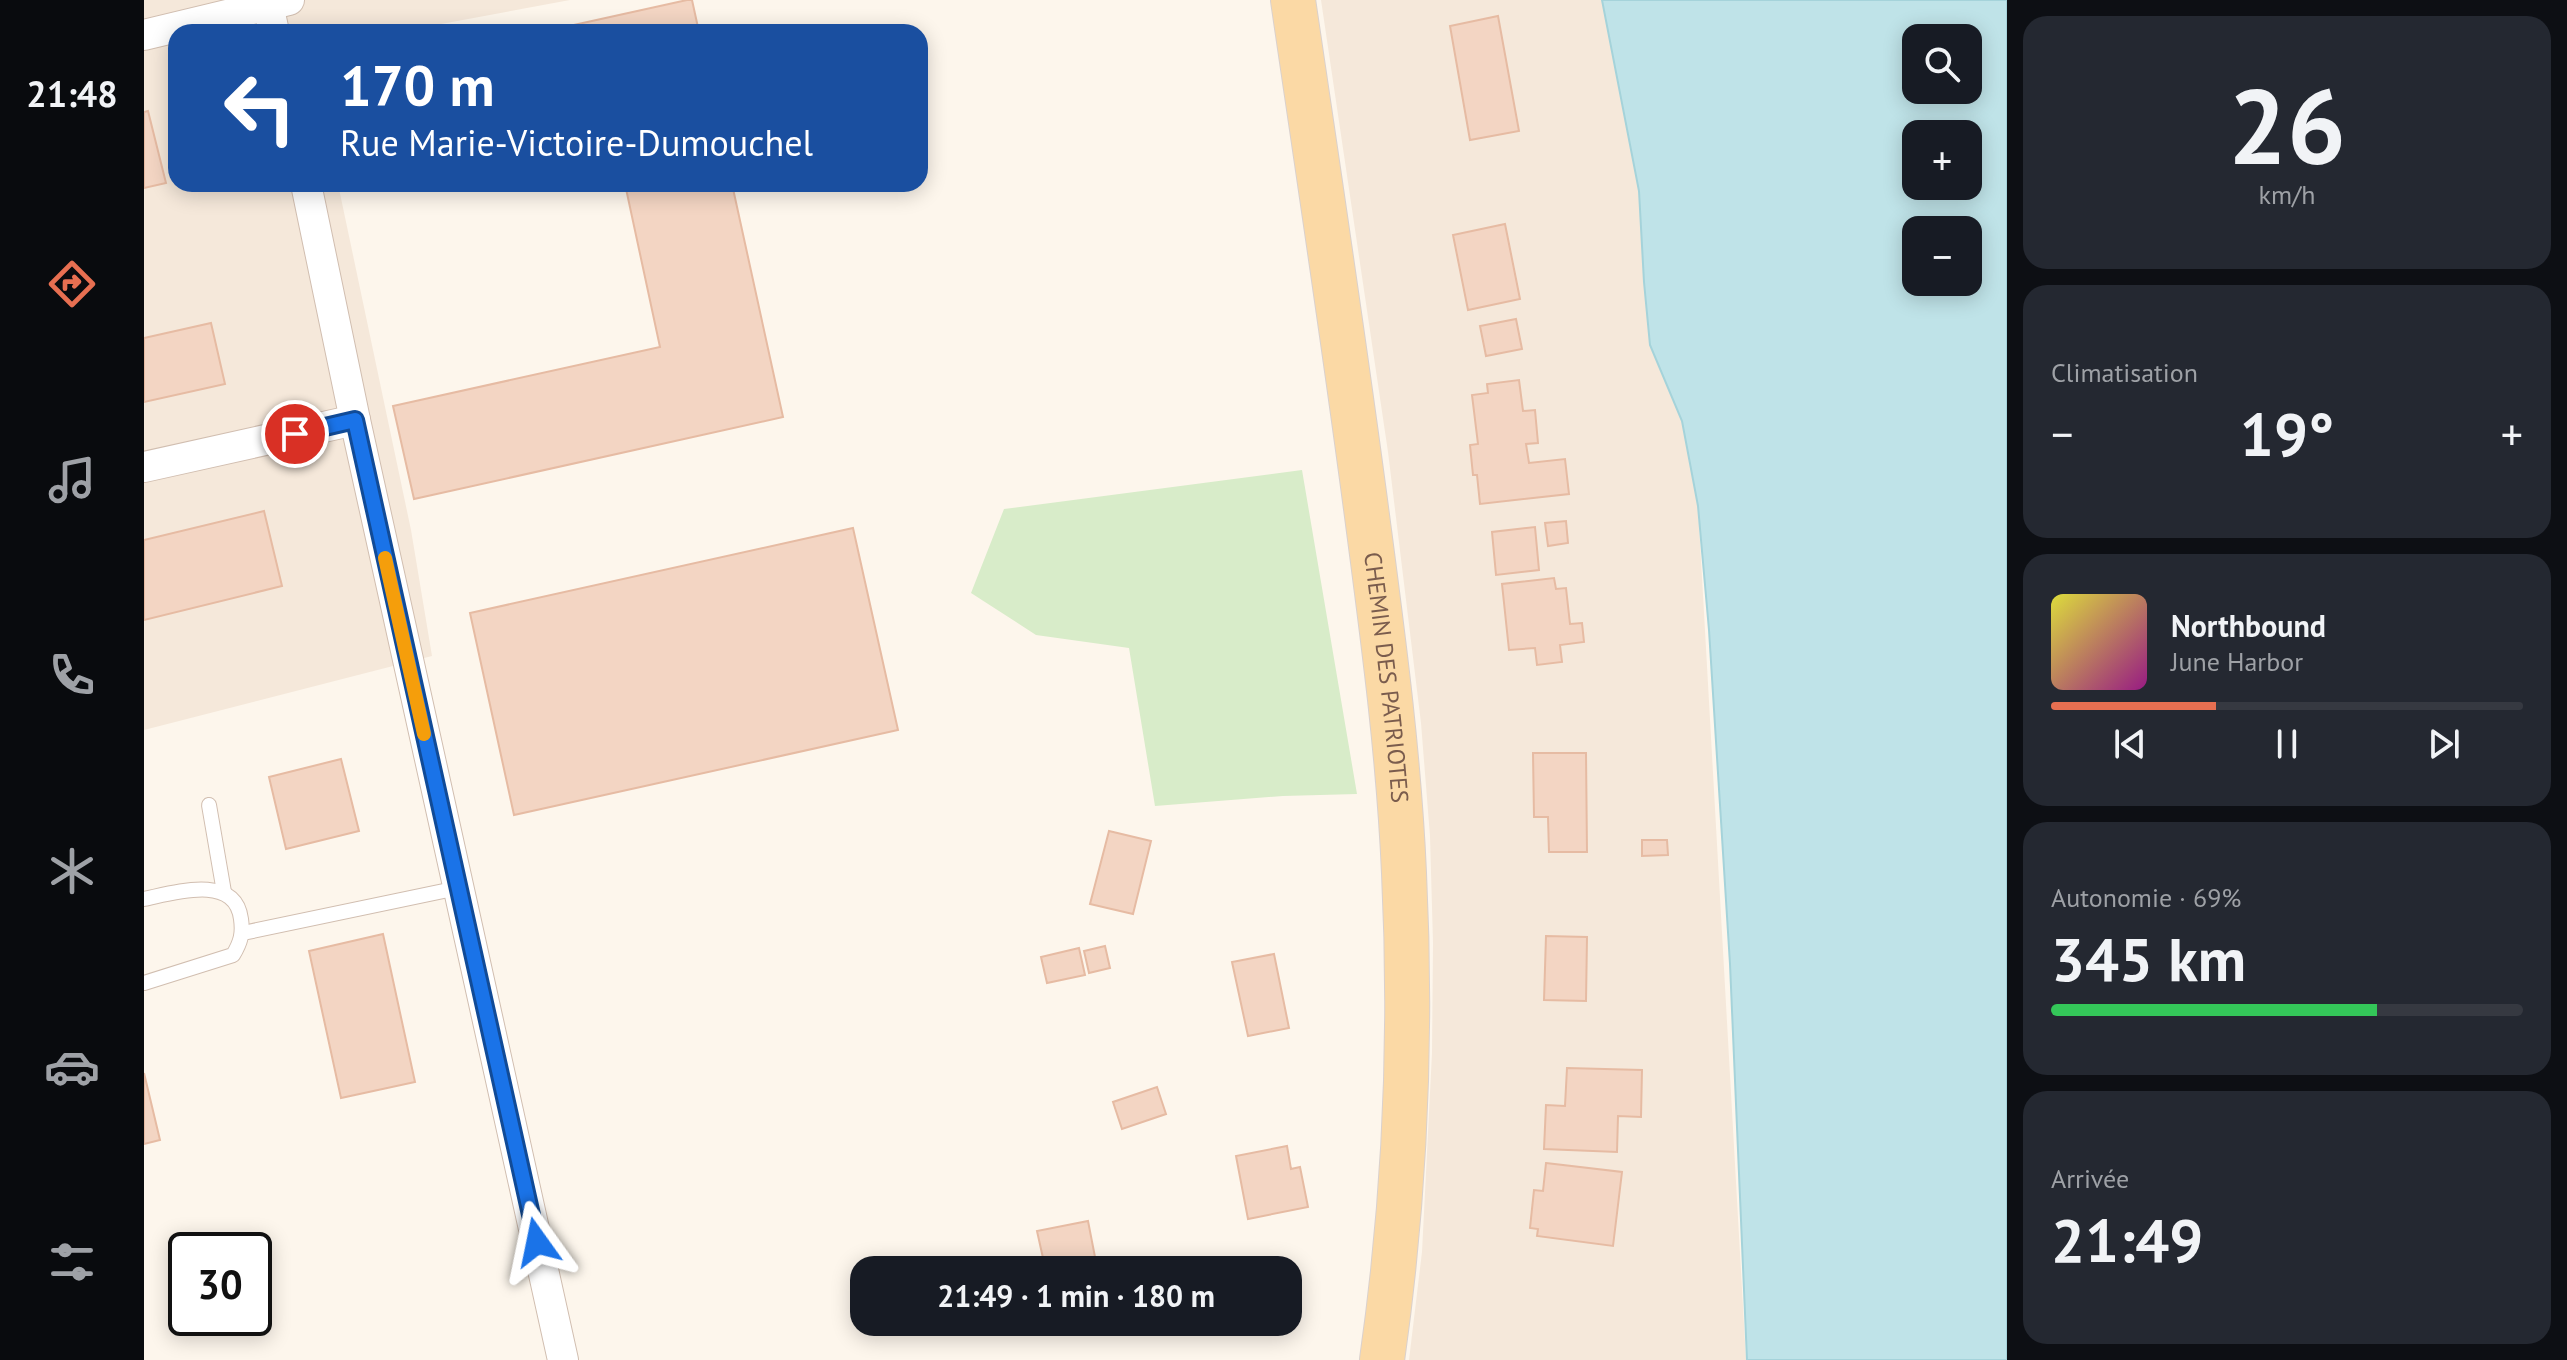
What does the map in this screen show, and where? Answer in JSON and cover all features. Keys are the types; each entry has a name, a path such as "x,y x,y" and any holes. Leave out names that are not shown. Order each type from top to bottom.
{"main road":[{"name":"CHEMIN DES PATRIOTES","path":"1293,0 1360,460 1391,704 1401,821 1407,954 1405,1107 1395,1249 1382,1360"}],"street":[{"path":"199,24 275,9"},
{"path":"144,35 168,30"},
{"path":"308,192 355,420 563,1360"},
{"path":"144,467 355,420"}],"lane":[{"path":"144,983 233,955 243,933 240,909 224,892 209,805"},
{"path":"243,933 458,888"},
{"path":"144,899 202,889 224,892"}],"shaded area":[{"path":"144,0 570,0 441,24 168,24 168,192 340,192 411,530 432,656 144,730"},
{"path":"1321,0 1602,0 1639,191 1650,345 1682,421 1698,506 1746,1360 1409,1360 1422,1252 1432,1053 1430,836 1421,723 1388,452"}],"green space":[{"path":"1302,470 1357,794 1155,806 1129,648 1036,635 971,593 1004,509"}],"water":[{"path":"1602,0 2007,0 2007,1360 1747,1360 1730,964 1698,506 1682,421 1650,345 1639,191"}],"building":[{"path":"692,0 697,24 578,24"},
{"path":"1498,16 1519,131 1470,140 1450,26"},
{"path":"148,111 166,183 144,188 144,112"},
{"path":"627,192 734,192 783,417 414,499 393,406 660,347"},
{"path":"1505,224 1520,299 1468,310 1453,235"},
{"path":"1516,319 1522,349 1486,356 1480,326"},
{"path":"211,323 225,384 144,402 144,338"},
{"path":"1519,380 1523,411 1535,410 1538,443 1526,444 1529,463 1565,459 1569,494 1480,504 1470,445 1478,444 1472,395 1488,393 1487,384"},
{"path":"264,511 282,586 144,620 144,540"},
{"path":"1566,521 1568,543 1548,546 1545,523"},
{"path":"1535,527 1539,570 1496,575 1492,532"},
{"path":"853,528 898,730 514,815 470,613"},
{"path":"1554,578 1556,589 1566,588 1570,624 1582,623 1584,642 1560,645 1562,662 1537,665 1535,648 1509,650 1502,584"},
{"path":"1533,753 1586,753 1587,852 1549,852 1548,817 1534,817"},
{"path":"341,759 359,831 286,849 269,777"},
{"path":"1109,831 1151,841 1133,914 1090,904"},
{"path":"1642,840 1667,840 1668,855 1642,856"},
{"path":"383,934 415,1082 341,1098 309,951"},
{"path":"1546,936 1587,937 1586,1001 1544,1000"},
{"path":"1105,946 1110,968 1089,973 1084,951"},
{"path":"1079,948 1085,975 1047,983 1041,957"},
{"path":"1274,954 1289,1028 1248,1036 1232,962"},
{"path":"1567,1068 1642,1070 1641,1117 1618,1116 1617,1152 1544,1149 1546,1105 1565,1106"},
{"path":"144,1073 160,1140 144,1144"},
{"path":"1157,1087 1166,1114 1122,1129 1113,1102"},
{"path":"1287,1146 1291,1169 1300,1167 1308,1207 1248,1219 1236,1156"},
{"path":"1546,1163 1622,1172 1613,1246 1537,1236 1538,1229 1530,1228 1534,1190 1543,1191"},
{"path":"1088,1221 1095,1256 1043,1256 1037,1231"}],"slow traffic":[{"path":"385,558 424,734"}],"route":[{"path":"295,434 355,420 537,1242"}]}
